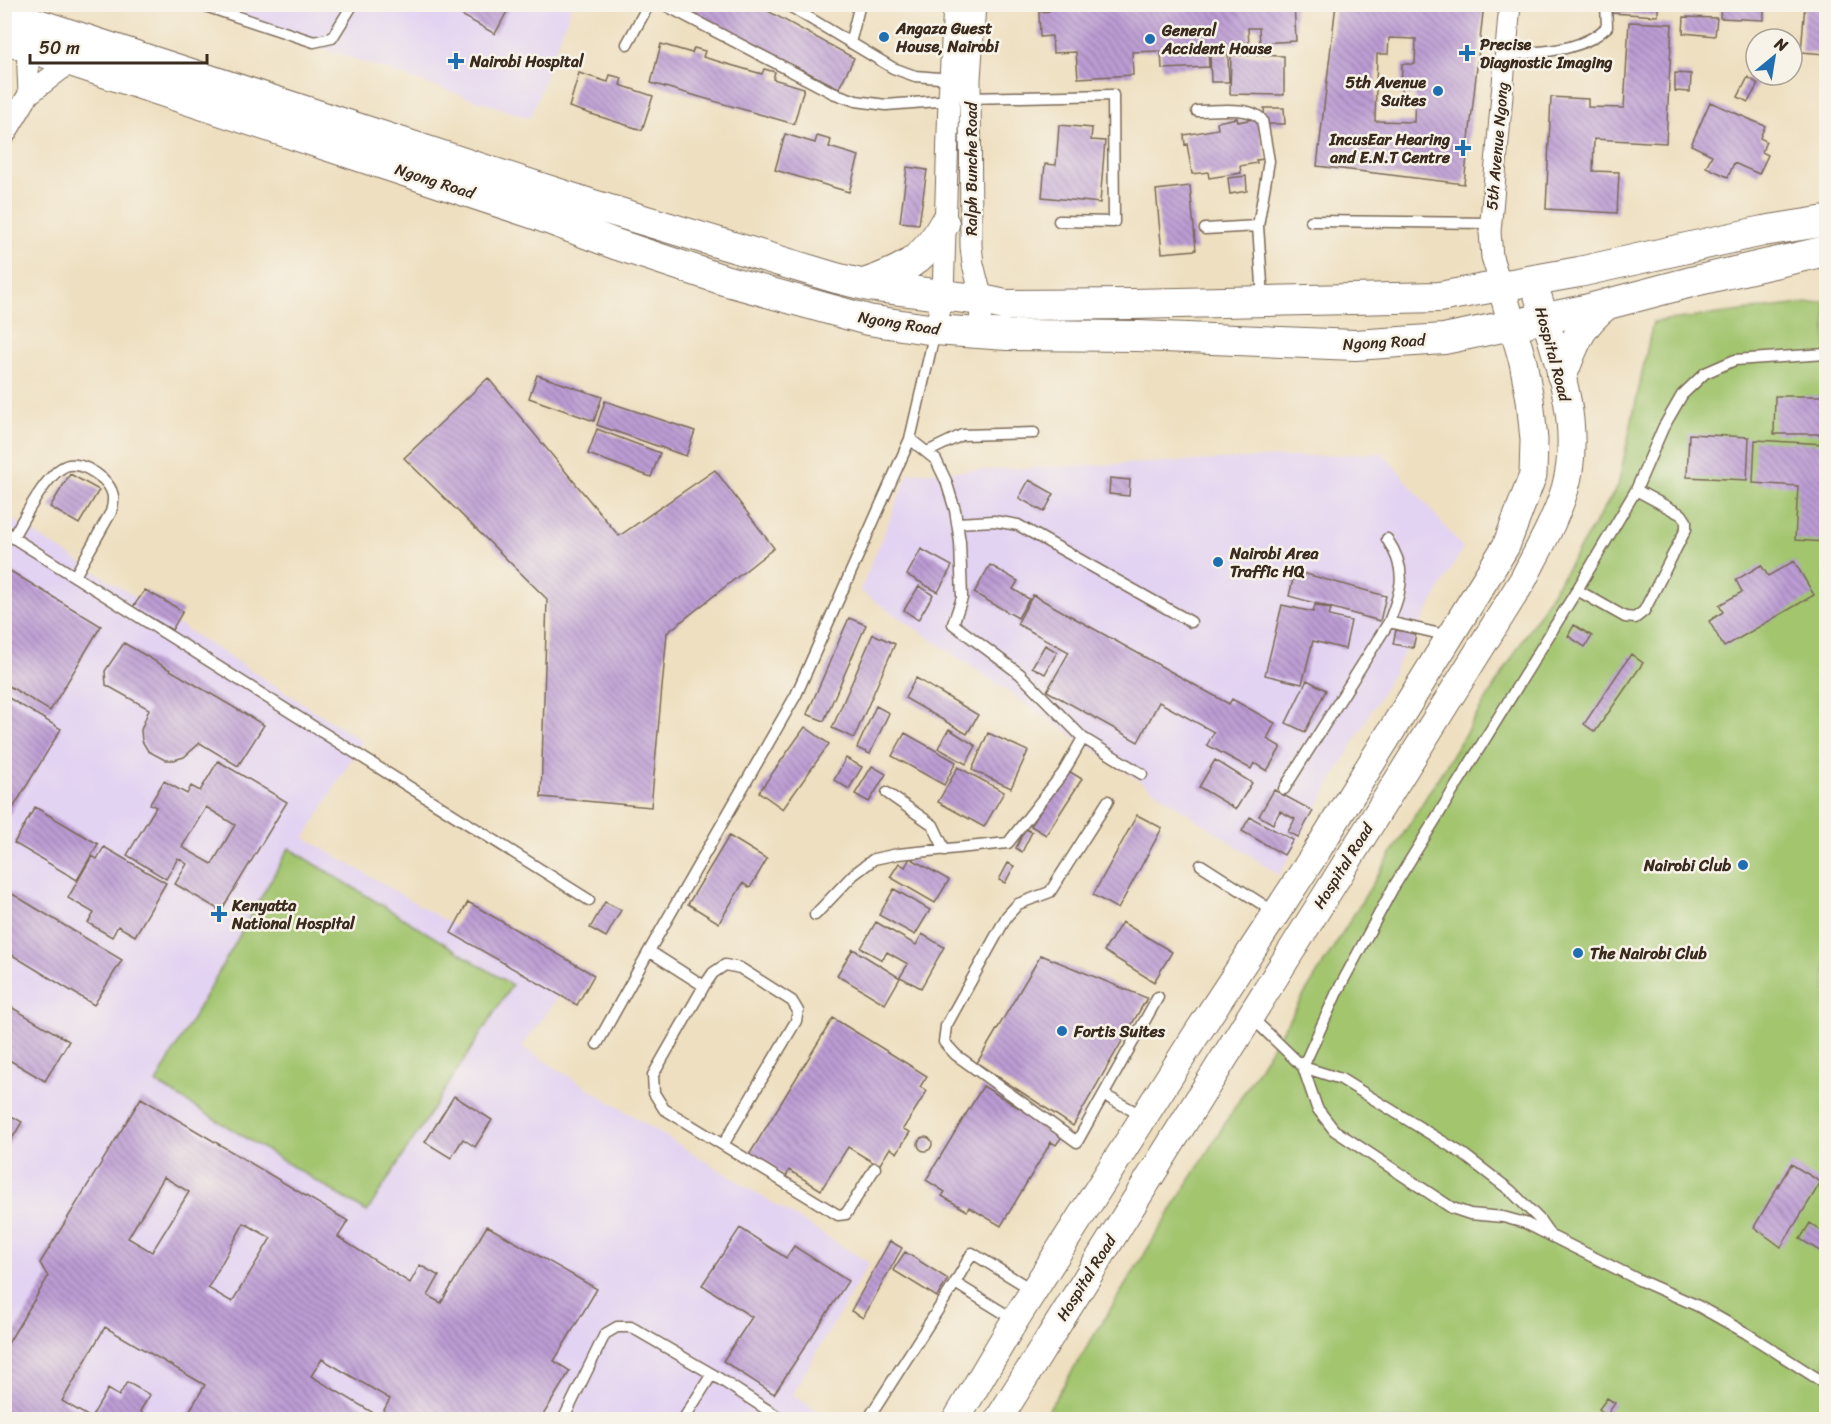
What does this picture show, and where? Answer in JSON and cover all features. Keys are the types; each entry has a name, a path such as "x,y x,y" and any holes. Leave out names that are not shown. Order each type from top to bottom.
{"main road":[{"name":"Ngong Road","path":"4,13 590,204 861,285 1005,304 1439,297 1643,260 1763,231 1827,221"},
{"name":"Ngong Road","path":"16,42 535,214 615,244 724,280 868,320 935,330 1007,335 1138,336 1355,345 1444,339 1607,304 1827,251"},
{"path":"861,285 902,269 922,256 935,241 944,224"},
{"path":"1562,375 1584,324 1607,304"}],"street":[{"name":"Ralph Bunche Road","path":"954,4 971,246 982,300 979,332"},
{"name":"Ralph Bunche Road","path":"935,330 943,296 944,224 960,89 975,4"},
{"name":"5th Avenue Ngong","path":"1501,286 1492,257 1491,223 1510,4"},
{"path":"16,42 29,94"},
{"path":"4,136 29,94 73,60"},
{"name":"Hospital Road","path":"998,1419 1523,580 1543,541 1566,487 1571,435 1562,375 1533,280"},
{"name":"Hospital Road","path":"956,1419 1015,1320 1313,857 1506,546 1533,475 1534,440 1523,362 1510,325 1501,286"}],"lane":[{"path":"199,4 314,42 332,38 353,4"},
{"path":"627,44 649,4"},
{"path":"663,4 833,93 856,101 886,105 960,89"},
{"path":"786,4 893,68 960,89 1113,95 1114,222 1059,221"},
{"path":"850,43 860,4"},
{"path":"1505,56 1574,47 1597,37 1607,27 1606,4"},
{"path":"1197,111 1248,111 1258,114 1262,120 1269,161 1258,226 1263,301"},
{"path":"1311,222 1491,223"},
{"path":"1205,229 1258,226"},
{"path":"597,1044 796,695 910,439 935,330"},
{"path":"1302,1067 1337,992 1393,888 1636,490 1664,428 1682,395 1705,373 1735,360 1827,354"},
{"path":"927,452 962,435 1034,433"},
{"path":"910,439 936,460 946,481 957,523 962,598 953,624 1020,674 1083,738 1142,774"},
{"path":"75,576 111,512 114,492 92,471 77,465 67,465 50,478 9,535 589,900"},
{"path":"1577,590 1625,617 1635,618 1644,611 1686,529 1686,521 1682,515 1636,490"},
{"path":"957,523 994,521 1018,525 1191,622"},
{"path":"1284,789 1389,622 1398,598 1402,568 1397,554 1387,539"},
{"path":"1389,622 1449,636"},
{"path":"815,915 853,875 874,859 898,854 1008,843 1064,773 1083,738"},
{"path":"887,793 933,825 945,850"},
{"path":"1108,801 1050,892 1018,904 1007,916 946,1026 944,1042 956,1055 1077,1142 1158,997"},
{"path":"1201,865 1276,913"},
{"path":"649,951 704,986"},
{"path":"723,1145 796,1020 798,1011 792,1001 740,968 725,964 713,973 704,986 653,1075 654,1093 664,1109 723,1145 838,1215 846,1214 874,1168"},
{"path":"1250,1016 1302,1067 1317,1108 1334,1130 1452,1208 1470,1214 1503,1217 1525,1223 1551,1235 1639,1280 1698,1306 1827,1384"},
{"path":"1302,1067 1341,1079 1463,1154 1511,1191 1539,1219 1551,1235"},
{"path":"1104,1095 1144,1117"},
{"path":"872,1413 972,1253 1034,1291"},
{"path":"955,1282 1015,1320"},
{"path":"563,1419 605,1334 617,1327 631,1327 783,1419"},
{"path":"683,1419 712,1374"}],"shaded area":[{"name":"Nairobi Hospital","path":"193,5 572,5 530,118"},
{"name":"Nairobi Area Traffic HQ","path":"1383,453 1463,548 1279,875 860,591 909,473"},
{"name":"Kenyatta National Hospital","path":"4,514 362,741 305,838 563,990 522,1047 869,1263 792,1394 828,1419 5,1419"}],"green space":[{"name":"The Nairobi Club","path":"1826,301 1826,1419 1042,1420 1618,486 1653,322"},
{"path":"289,848 512,985 367,1212 156,1083"}],"building":[{"path":"442,4 511,4 495,34"},
{"path":"669,4 755,4 854,58 839,88"},
{"name":"General Accident House","path":"1048,4 1294,4 1296,41 1260,43 1259,28 1248,28 1249,46 1208,48 1209,67 1162,69 1161,51 1132,52 1133,75 1078,78 1076,52 1053,53 1052,36 1040,37 1039,12 1049,11"},
{"name":"5th Avenue Suites","path":"1336,4 1484,4 1464,184 1317,166","holes":["1389,38 1416,39 1415,64 1402,64 1401,95 1415,95 1414,122 1375,121 1377,54 1388,54"]},
{"path":"1611,4 1658,4 1658,16 1611,13"},
{"path":"1721,4 1764,4 1764,20 1720,18"},
{"path":"1805,4 1826,4 1826,54 1804,52"},
{"path":"1684,17 1717,18 1715,36 1683,33"},
{"path":"1629,22 1672,24 1666,143 1594,139 1593,171 1619,172 1617,213 1546,209 1551,97 1588,99 1588,107 1624,108"},
{"path":"661,44 692,53 694,48 705,51 703,57 762,74 764,69 775,72 773,79 804,88 794,124 651,83"},
{"path":"1210,54 1228,54 1229,82 1211,82"},
{"path":"1231,55 1284,56 1284,95 1230,94"},
{"path":"579,73 608,82 610,75 622,78 620,85 653,96 642,130 569,107"},
{"path":"1675,73 1691,74 1690,92 1675,91"},
{"path":"1744,85 1744,87 1756,87 1748,102 1738,97"},
{"path":"1710,102 1765,126 1760,138 1766,141 1762,152 1768,155 1759,174 1734,163 1728,177 1706,167 1712,155 1691,145"},
{"path":"1264,108 1284,108 1285,124 1265,124"},
{"path":"1237,118 1238,122 1258,118 1265,159 1240,166 1241,173 1209,178 1208,172 1192,174 1184,135 1218,129 1217,122"},
{"path":"1059,125 1092,128 1091,140 1105,141 1100,203 1042,197 1045,164 1056,165"},
{"path":"785,134 815,143 817,136 831,140 829,147 859,156 849,192 775,170"},
{"path":"907,167 927,170 919,224 900,222"},
{"path":"1246,176 1247,191 1230,194 1228,178"},
{"path":"1190,186 1196,250 1162,253 1156,190"},
{"path":"537,375 602,397 594,421 529,398"},
{"path":"488,378 619,536 715,470 774,548 667,633 651,807 541,797 547,599 404,458"},
{"path":"1775,396 1826,396 1826,434 1774,434"},
{"path":"605,401 695,431 686,456 597,425"},
{"path":"597,429 660,453 651,477 588,454"},
{"path":"1689,434 1749,437 1747,480 1687,477"},
{"path":"1755,440 1826,444 1826,542 1795,540 1798,486 1753,483"},
{"path":"70,474 99,490 79,524 50,507"},
{"path":"1110,478 1130,480 1129,496 1109,494"},
{"path":"1029,480 1054,494 1044,512 1019,498"},
{"path":"921,549 952,566 938,592 907,575"},
{"path":"1794,561 1814,595 1724,647 1709,621 1723,612 1719,605 1742,592 1736,580 1761,565 1768,576"},
{"path":"990,565 1018,581 1013,589 1029,599 1018,618 974,593"},
{"path":"7,569 101,626 50,711 4,683 4,573"},
{"path":"1295,571 1386,596 1380,621 1289,596"},
{"path":"919,586 933,595 918,620 904,610"},
{"path":"145,590 183,611 172,630 133,607"},
{"path":"1033,595 1229,704 1232,699 1275,723 1267,739 1281,747 1267,771 1254,763 1251,769 1207,745 1214,732 1159,702 1138,742 1047,691 1069,652 1017,624"},
{"path":"1282,605 1313,612 1315,605 1331,609 1329,616 1351,621 1345,649 1313,641 1302,684 1265,675"},
{"path":"849,618 866,625 824,721 807,714"},
{"path":"1574,625 1592,636 1585,647 1568,636"},
{"path":"1396,630 1416,634 1413,648 1393,644"},
{"path":"873,634 895,644 854,738 832,728"},
{"path":"124,643 264,725 238,766 200,743 184,757 174,760 165,760 148,751 142,741 141,730 149,709 106,685 105,671"},
{"path":"1045,645 1057,652 1045,674 1032,667"},
{"path":"1631,654 1643,663 1595,732 1584,724"},
{"path":"916,678 978,715 967,734 905,698"},
{"path":"1307,680 1326,690 1305,732 1286,723"},
{"path":"4,695 61,729 4,823"},
{"path":"876,706 889,713 870,754 857,748"},
{"path":"805,727 829,744 783,809 759,792"},
{"path":"949,729 976,746 966,764 938,748"},
{"path":"905,733 956,762 944,785 892,756"},
{"path":"988,733 1028,751 1011,788 972,770"},
{"path":"846,758 862,767 849,789 834,780"},
{"path":"1215,760 1252,783 1236,809 1199,787"},
{"path":"218,761 287,802 221,911 175,884 187,864 178,858 166,879 127,855 156,807 150,804 164,781 187,794 191,786 200,791","holes":["206,807 235,825 212,864 182,847"]},
{"path":"872,766 886,774 869,802 855,794"},
{"path":"958,767 1004,792 984,827 938,802"},
{"path":"1067,770 1082,779 1046,835 1031,826"},
{"path":"1274,790 1313,811 1298,837 1288,832 1295,819 1280,811 1273,824 1259,816"},
{"path":"35,807 98,844 77,880 14,843"},
{"path":"1137,815 1162,828 1118,909 1093,895"},
{"path":"1250,817 1293,840 1284,855 1242,831"},
{"path":"1025,829 1032,832 1022,852 1016,848"},
{"path":"729,836 767,859 750,888 743,883 719,923 688,904"},
{"path":"104,847 166,883 135,936 118,926 112,937 88,923 94,913 68,898 92,856 97,859"},
{"path":"910,858 949,880 935,903 890,877 899,863 905,867"},
{"path":"1008,863 1014,866 1005,883 999,880"},
{"path":"4,889 122,960 94,1005 4,950"},
{"path":"894,889 930,910 915,935 879,915"},
{"path":"468,902 594,975 577,1005 451,933"},
{"path":"605,902 621,910 606,937 590,928"},
{"path":"876,922 916,945 922,934 944,947 921,988 900,977 908,964 887,952 882,960 861,948"},
{"path":"1122,922 1172,952 1154,982 1104,951"},
{"path":"853,949 900,978 885,1004 837,975"},
{"name":"Fortis Suites","path":"1041,955 1147,998 1073,1126 977,1063"},
{"path":"4,1003 69,1041 45,1081 4,1057"},
{"path":"833,1018 927,1076 920,1087 927,1091 903,1129 910,1132 897,1153 890,1148 879,1166 848,1147 821,1190 789,1170 786,1177 749,1155"},
{"path":"983,1086 1063,1135 1056,1145 1051,1142 1001,1226 969,1207 967,1211 942,1196 945,1192 926,1180"},
{"path":"454,1096 492,1120 475,1147 463,1139 451,1158 425,1142"},
{"path":"141,1098 348,1221 338,1237 410,1283 420,1265 439,1276 428,1296 441,1303 487,1226 597,1289 554,1361 570,1371 540,1420 184,1420 205,1385 105,1327 62,1401 91,1418 108,1389 119,1396 127,1382 150,1395 140,1411 154,1420 4,1420 4,1350 48,1277 40,1263","holes":["164,1177 189,1192 152,1252 128,1238","244,1223 271,1238 232,1302 208,1288","322,1359 390,1399 380,1417 311,1376"]},
{"path":"4,1112 22,1122 4,1152"},
{"path":"922,1137 928,1137 932,1144 928,1151 922,1151 918,1147 918,1141"},
{"path":"1791,1164 1821,1182 1781,1247 1754,1227"},
{"path":"1810,1223 1826,1234 1826,1255 1800,1239"},
{"path":"740,1228 786,1258 794,1246 848,1281 774,1394 723,1361 752,1317 702,1285"},
{"path":"890,1241 902,1248 863,1318 851,1311"},
{"path":"905,1252 948,1279 937,1297 893,1270"},
{"path":"1607,1398 1615,1403 1607,1415 1599,1409"}],"place":[{"name":"Angaza Guest House, Nairobi","path":"884,37"},
{"name":"General Accident House","path":"1150,39"},
{"name":"Precise Diagnostic Imaging","path":"1467,53"},
{"name":"Nairobi Hospital","path":"456,61"},
{"name":"5th Avenue Suites","path":"1438,91"},
{"name":"IncusEar Hearing and E.N.T Centre","path":"1463,148"},
{"name":"Nairobi Area Traffic HQ","path":"1218,562"},
{"name":"Nairobi Club","path":"1743,865"},
{"name":"Kenyatta National Hospital","path":"219,914"},
{"name":"The Nairobi Club","path":"1578,953"},
{"name":"Fortis Suites","path":"1062,1031"}]}
